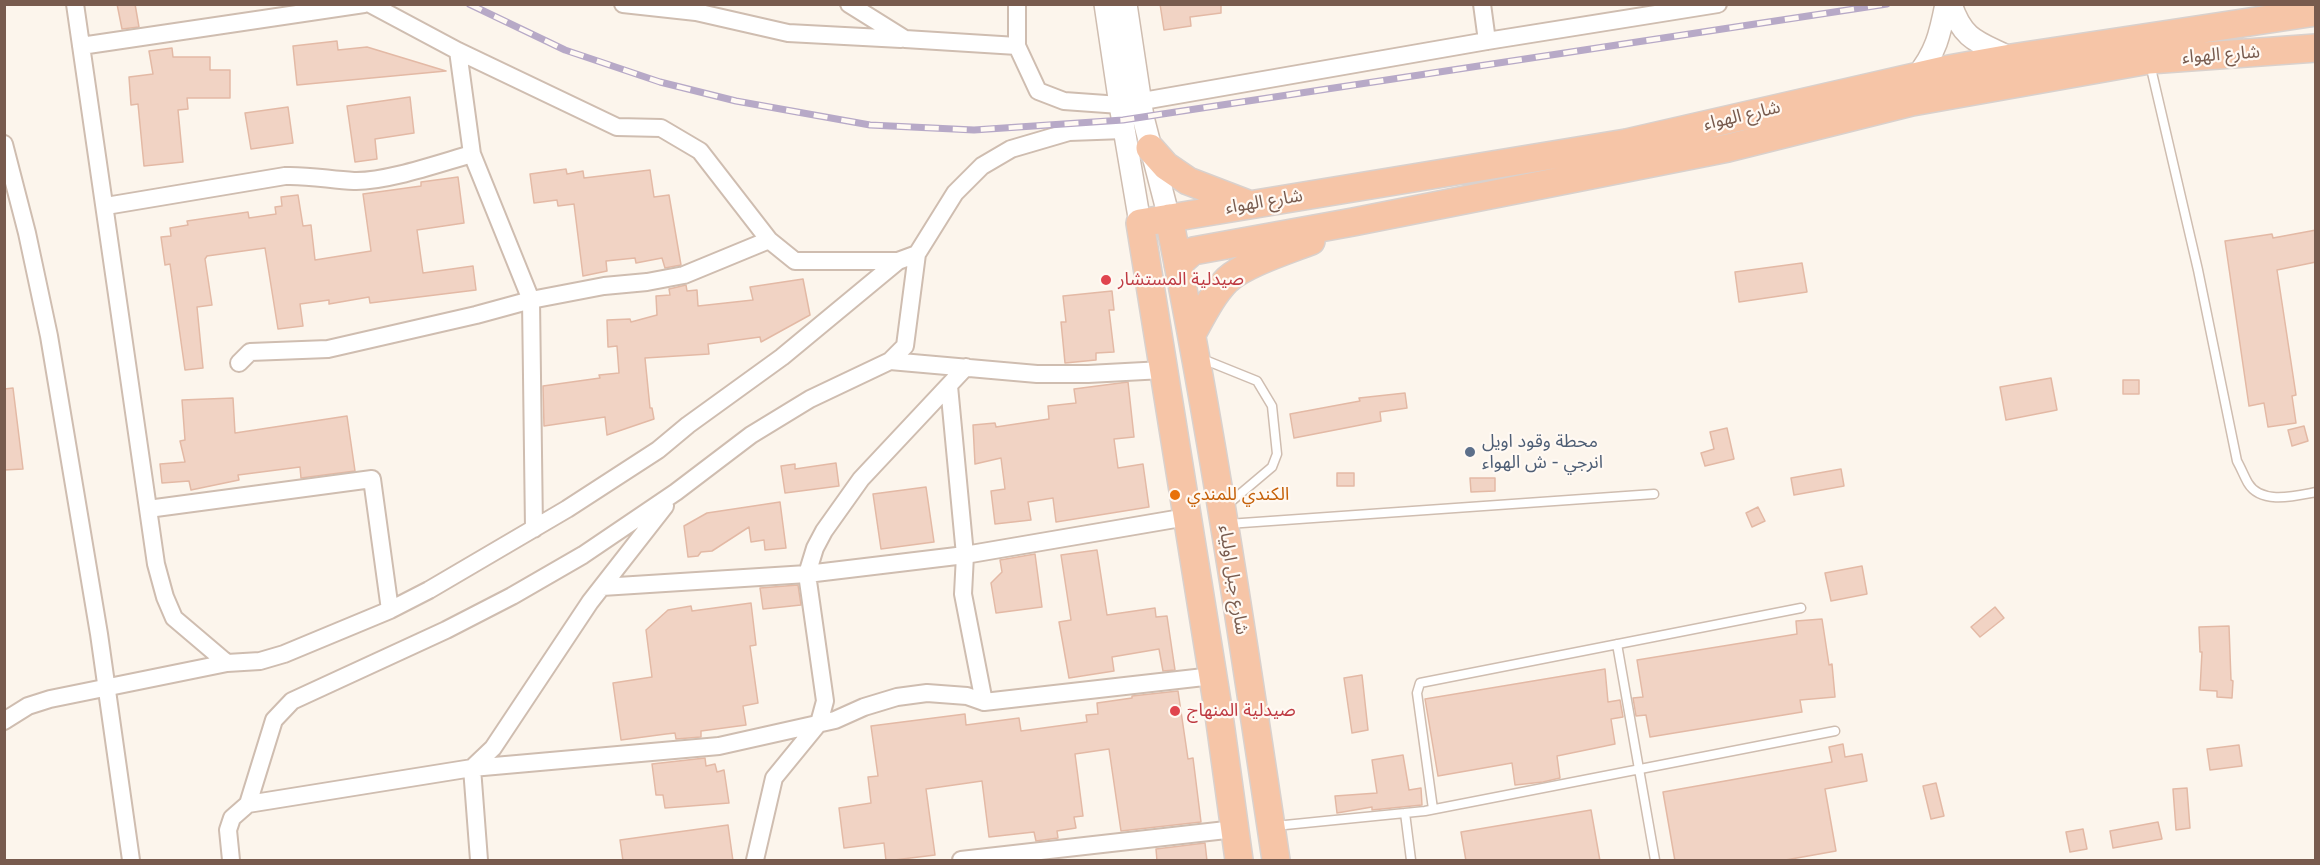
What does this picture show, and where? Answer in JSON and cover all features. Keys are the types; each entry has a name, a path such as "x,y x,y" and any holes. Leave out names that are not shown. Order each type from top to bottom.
{"highway":[{"name":"شارع الهواء","path":"1140,223 1626,143 1916,76 2011,58 2316,12"},
{"name":"شارع الهواء","path":"1178,264 1192,251 1353,222 1728,148 1912,102 2149,60 2316,48"},
{"path":"1150,148 1166,166 1182,178 1249,204"},
{"name":"شارع جبل اولياء","path":"1169,218 1194,345 1223,517 1276,861"},
{"path":"1194,345 1214,296 1228,279 1243,270 1353,222"},
{"name":"شارع جبل اولياء","path":"1140,223 1213,676 1239,861"},
{"path":"1147,267 1178,264"}],"street":[{"path":"75,4 156,564 165,597 174,618 227,663"},
{"path":"81,45 364,4"},
{"path":"370,4 458,51 617,127 661,128 700,152 769,240 795,261 898,261"},
{"path":"623,4 701,8 788,33 1017,46"},
{"path":"849,4 905,39"},
{"path":"1017,4 1017,46 1038,91 1064,101 1130,104 1487,41 1712,5"},
{"path":"1105,4 1130,104 1150,148 1169,218"},
{"path":"1126,4 1130,104 1124,130 1140,223"},
{"path":"1482,4 1487,41"},
{"path":"1916,76 1931,56 1939,40 1946,4"},
{"path":"1951,4 1956,21 1967,35 2011,58"},
{"path":"458,51 472,154 531,300 534,529"},
{"path":"248,804 273,720 292,701 446,630 512,596 583,555 676,492 760,429 810,399 890,362 905,346 917,254 955,193 982,166 1011,149 1069,132 1124,130"},
{"path":"4,144 49,336 107,689 131,861"},
{"path":"106,206 285,176 308,175 355,181 377,179 472,154"},
{"path":"239,363 250,352 328,349 465,318 531,300 604,286 684,275 769,240"},
{"path":"4,721 28,706 227,663 260,661 284,654 390,610 534,529 658,450 688,425 782,357 898,261 917,254"},
{"path":"890,362 1058,374 1163,370"},
{"path":"755,861 774,778 819,723 825,701 807,574 819,539 861,479 966,367"},
{"path":"949,386 965,555 963,594 984,702"},
{"path":"148,509 372,479 390,610"},
{"path":"472,768 493,748 602,587 676,492"},
{"path":"602,587 807,574 965,555 1187,517"},
{"path":"231,861 228,831 232,818 248,804 472,768 719,746 835,720 864,707 897,697 927,693 967,696 984,702 1213,676"},
{"path":"472,768 479,861"},
{"path":"961,861 1235,829"}],"lane":[{"path":"2149,60 2198,270 2237,461 2249,486 2264,496 2286,498 2316,492"},
{"path":"1194,345 1257,381 1272,406 1277,454 1272,467 1223,517"},
{"path":"1223,517 1654,494"},
{"path":"1433,809 1417,693 1420,683 1801,608"},
{"path":"1617,644 1654,861"},
{"path":"1271,827 1433,809 1835,731"},
{"path":"1405,813 1411,861"}],"building":[{"path":"117,4 135,4 139,27 122,29"},
{"path":"1160,4 1221,4 1221,13 1190,17 1191,26 1164,30"},
{"path":"337,41 338,50 367,47 446,71 297,85 293,46"},
{"path":"172,48 173,57 210,57 210,70 230,70 230,98 187,98 188,109 178,110 183,162 144,166 138,104 131,105 129,77 153,74 149,51"},
{"path":"410,97 414,133 375,139 377,159 355,162 347,106"},
{"path":"288,107 293,143 251,149 245,113"},
{"path":"566,169 567,174 583,171 584,178 650,170 654,197 669,195 681,265 665,268 662,258 636,263 635,258 606,261 607,271 583,276 574,204 558,206 557,200 534,203 530,174"},
{"path":"458,177 464,223 417,230 423,273 473,266 476,290 370,303 369,297 329,304 329,300 300,304 303,326 278,329 265,248 207,256 205,259 212,305 197,307 203,368 185,370 170,264 165,265 161,237 171,236 170,228 188,225 187,221 248,212 249,218 276,214 275,207 282,206 281,197 298,195 303,226 311,225 315,260 371,251 363,194 421,186 421,182"},
{"path":"2316,230 2316,262 2277,270 2296,395 2292,396 2296,423 2268,427 2264,403 2249,406 2225,241 2272,234 2273,238"},
{"path":"1802,263 1807,292 1739,302 1735,272"},
{"path":"803,279 810,315 761,342 760,337 708,344 709,354 645,358 650,408 652,408 654,419 607,435 605,417 544,426 543,386 619,373 617,346 608,347 607,320 630,319 631,322 657,315 656,296 670,295 669,289 686,285 687,291 697,290 698,306 753,300 750,287"},
{"path":"1112,291 1114,310 1109,310 1114,352 1096,353 1096,360 1065,363 1061,322 1066,322 1063,296"},
{"path":"2051,378 2057,410 2006,420 2000,387"},
{"path":"2123,380 2139,380 2139,394 2123,394"},
{"path":"1128,382 1134,437 1114,439 1118,468 1143,464 1149,507 1056,522 1053,498 1028,502 1031,520 995,524 991,491 1005,489 1001,458 975,464 973,425 995,423 996,427 1049,419 1048,406 1076,403 1074,389"},
{"path":"13,388 23,469 4,470 4,389"},
{"path":"1405,393 1407,408 1380,412 1381,421 1294,438 1290,414 1360,401 1359,398"},
{"path":"233,398 235,433 347,416 355,471 301,478 300,467 238,475 239,480 191,490 189,481 162,483 160,464 185,462 180,441 185,440 182,400"},
{"path":"2304,426 2308,441 2292,446 2288,430"},
{"path":"1727,428 1734,459 1705,466 1701,453 1714,449 1710,432"},
{"path":"836,463 839,486 785,493 781,466 795,464 795,469"},
{"path":"1841,469 1844,486 1794,495 1791,478"},
{"path":"1337,473 1354,473 1354,486 1337,486"},
{"path":"1470,478 1495,478 1495,491 1471,492"},
{"path":"926,487 934,542 881,549 873,494"},
{"path":"780,502 786,548 765,550 764,540 751,542 749,527 712,551 688,557 684,526 707,513"},
{"path":"1758,507 1765,521 1752,527 1746,513"},
{"path":"1097,550 1107,615 1155,608 1156,617 1167,616 1175,670 1163,671 1159,649 1112,657 1114,671 1069,678 1059,622 1071,620 1061,555"},
{"path":"1035,554 1042,607 996,613 991,583 1002,572 1000,560"},
{"path":"1862,566 1867,594 1831,601 1825,573"},
{"path":"798,585 801,605 763,609 760,588"},
{"path":"751,603 756,645 750,646 758,703 743,706 746,725 701,731 701,737 676,739 675,733 621,740 613,683 652,677 646,630 668,610 691,606 692,611"},
{"path":"1995,607 2004,618 1980,637 1971,627"},
{"path":"1822,619 1829,665 1832,664 1835,697 1800,700 1802,712 1650,737 1646,715 1636,716 1633,698 1643,697 1637,660 1797,634 1796,621"},
{"path":"2229,626 2232,698 2217,697 2217,691 2200,690 2202,652 2200,652 2199,627"},
{"path":"1605,669 1608,702 1620,700 1623,717 1611,719 1615,744 1557,756 1560,778 1543,782 1515,785 1512,763 1438,776 1425,699"},
{"path":"1362,675 1368,730 1352,733 1344,678"},
{"path":"1178,691 1188,759 1193,758 1201,822 1121,831 1109,749 1075,754 1083,816 1074,817 1076,828 1057,831 1058,838 1036,841 1034,832 989,837 982,781 926,789 935,855 886,861 884,843 844,848 839,808 871,803 868,777 878,776 871,726 965,714 966,725 1019,718 1021,731 1087,722 1086,715 1098,714 1097,703"},
{"path":"1843,744 1845,757 1862,754 1867,781 1825,789 1836,851 1780,861 1675,861 1663,792 1832,762 1829,747"},
{"path":"2239,745 2242,766 2210,770 2207,749"},
{"path":"1403,755 1409,790 1421,788 1422,805 1372,810 1372,807 1337,813 1335,796 1377,793 1372,760"},
{"path":"705,758 706,766 715,764 717,772 724,770 729,803 665,808 663,795 656,795 652,764"},
{"path":"1936,783 1944,816 1931,819 1923,786"},
{"path":"2187,788 2190,828 2176,830 2173,789"},
{"path":"1591,810 1600,861 1466,861 1461,832"},
{"path":"2158,822 2162,839 2113,848 2110,831"},
{"path":"728,825 733,861 623,861 620,840"},
{"path":"2083,829 2087,849 2070,852 2066,832"},
{"path":"1205,843 1207,861 1157,861 1156,849"}],"railway":[{"path":"469,4 565,50 660,82 736,101 870,125 974,130 1123,120 1887,4"}],"place":[{"name":"صيدلية المستشار","path":"1106,280"},
{"name":"محطة وقود اويل انرجي - ش الهواء","path":"1470,452"},
{"name":"الكندي للمندي","path":"1175,495"},
{"name":"صيدلية المنهاج","path":"1175,711"}]}
